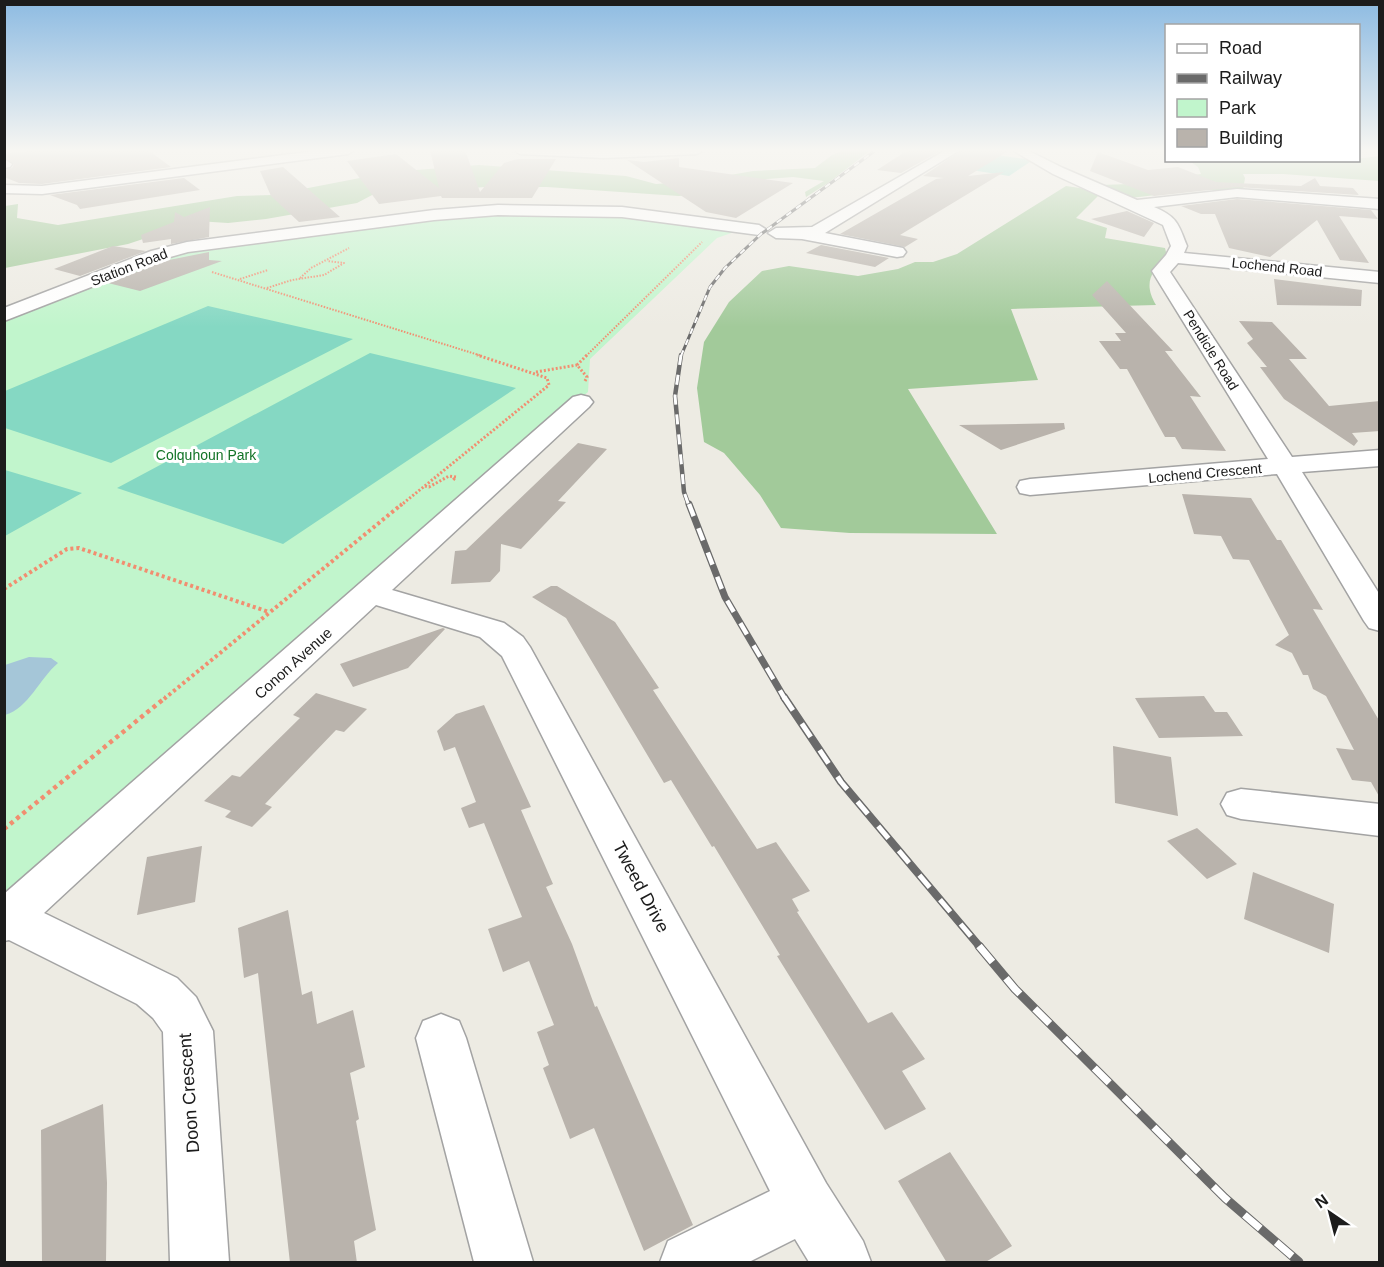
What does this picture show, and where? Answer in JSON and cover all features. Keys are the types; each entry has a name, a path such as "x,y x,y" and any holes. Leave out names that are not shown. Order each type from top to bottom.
{"street":[{"path":"802,234 817,231 854,209"},
{"name":"Pendicle Road","path":"1145,209 1165,218 1170,223 1179,246 1161,271 1380,621"},
{"name":"Station Road","path":"4,315 169,252 231,239 434,215 498,210 579,210 622,212 759,230"},
{"path":"776,233 802,234 897,252"},
{"path":"4,308 115,266 169,252"},
{"name":"Lochend Road","path":"1174,256 1380,278"},
{"name":"Conon Avenue","path":"7,920 581,402"},
{"name":"Lochend Crescent","path":"1030,487 1380,458"},
{"name":"Tweed Drive","path":"370,593 492,630 511,645 806,1203 842,1263"},
{"path":"1241,804 1380,820"},
{"name":"Doon Crescent","path":"7,920 154,989 169,999 179,1011 188,1031 199,1263"},
{"path":"441,1038 504,1263"},
{"path":"689,1263 806,1203"}],"path":[{"path":"535,373 577,365 697,246 717,234 742,228"},
{"path":"299,279 311,268 351,247"},
{"path":"267,288 333,273 344,263 327,261"},
{"path":"240,279 268,270"},
{"path":"4,830 549,384 547,378 535,373 212,272"},
{"path":"577,365 587,377 579,393 581,402"},
{"path":"4,589 67,549 79,548 269,612"}],"green space":[{"path":"5,209 18,209 17,218 58,225 156,209 322,209 228,223 197,221 128,244 5,268"},
{"path":"1029,209 1085,209 1076,218 1107,228 1105,238 1165,248 1167,256 1151,278 1150,290 1156,305 1011,309 1038,380 908,389 997,534 850,533 781,528 760,495 724,453 704,442 697,388 704,342 729,302 762,271 789,266 858,276 898,269 915,262 933,262 957,254"},
{"name":"Colquhoun Park","path":"577,212 740,230 717,238 590,359 588,392 5,904 5,318 168,253 433,218"},
{"path":"208,306 353,339 111,463 5,428 5,391"},
{"path":"370,353 516,388 283,544 117,488"},
{"path":"5,470 82,493 5,536"}],"water":[{"path":"29,657 51,658 58,663 21,706 5,715 5,665"}],"building":[{"path":"210,209 209,237 171,244 171,239 143,243 141,235 174,222 175,212 184,217"},
{"path":"285,209 331,209 340,217 299,222"},
{"path":"702,209 750,209 736,218"},
{"path":"883,209 943,209 900,235 918,239 905,247 840,234"},
{"path":"1189,209 1360,209 1371,210 1378,219 1339,216 1369,263 1340,260 1317,220 1270,257 1229,248 1215,214 1201,214"},
{"path":"1127,211 1154,223 1144,237 1091,219"},
{"path":"821,245 889,258 875,267 806,253"},
{"path":"113,246 146,251 80,276 54,269"},
{"path":"209,252 209,260 222,261 140,291 108,283 164,261"},
{"path":"1274,279 1362,290 1361,306 1277,305"},
{"path":"1107,281 1173,351 1165,351 1201,397 1190,396 1226,451 1182,449 1175,437 1165,437 1127,369 1120,369 1099,341 1121,341 1115,333 1126,333 1092,295"},
{"path":"1239,321 1272,322 1307,359 1289,359 1329,406 1380,401 1380,431 1352,433 1358,441 1354,446 1284,399 1260,367 1267,367 1247,343 1253,339"},
{"path":"1064,423 1065,429 1001,450 959,425"},
{"path":"578,443 607,449 558,501 566,502 521,549 501,544 500,571 490,582 451,584 455,551 466,550"},
{"path":"1182,494 1251,498 1277,540 1281,540 1323,610 1313,609 1380,722 1380,798 1371,782 1352,780 1336,748 1354,750 1326,696 1313,689 1308,675 1303,675 1292,653 1275,645 1289,635 1249,560 1233,559 1221,536 1194,534"},
{"path":"551,586 557,586 615,622 659,688 653,690 757,849 776,842 810,891 792,899 799,911 797,912 868,1023 892,1012 925,1059 902,1071 926,1109 885,1130 777,956 780,955 714,846 712,847 671,780 664,783 566,618 532,597"},
{"path":"445,629 408,668 353,687 340,664"},
{"path":"316,693 367,709 344,732 336,730 265,804 272,807 252,827 225,817 231,811 204,801 232,775 240,777 300,718 293,715"},
{"path":"1204,696 1215,712 1227,712 1243,736 1159,738 1135,698"},
{"path":"484,705 531,807 521,810 553,884 546,887 572,944 595,1007 597,1006 693,1225 644,1251 594,1128 570,1139 543,1068 549,1065 537,1032 554,1025 529,961 503,972 488,929 522,917 484,823 469,828 461,808 476,802 455,747 444,751 437,731 456,714"},
{"path":"1113,746 1171,757 1178,816 1115,803"},
{"path":"1197,828 1237,864 1207,879 1167,841"},
{"path":"202,846 195,902 137,915 147,857"},
{"path":"1253,872 1334,904 1329,953 1244,919"},
{"path":"288,910 302,995 312,991 317,1024 353,1010 365,1067 350,1073 359,1119 356,1121 376,1230 354,1241 357,1263 290,1263 258,973 244,978 238,928"},
{"path":"103,1104 107,1183 106,1262 42,1262 41,1130"},
{"path":"950,1152 1012,1246 984,1263 947,1263 898,1181"}],"railway":[{"path":"681,356 710,287 725,268 761,234 795,209"},
{"path":"681,355 675,396 684,492 689,506"},
{"path":"689,504 725,597 785,699"},
{"path":"784,697 841,782 980,947"},
{"path":"979,946 1015,989 1225,1198 1299,1262"}]}
